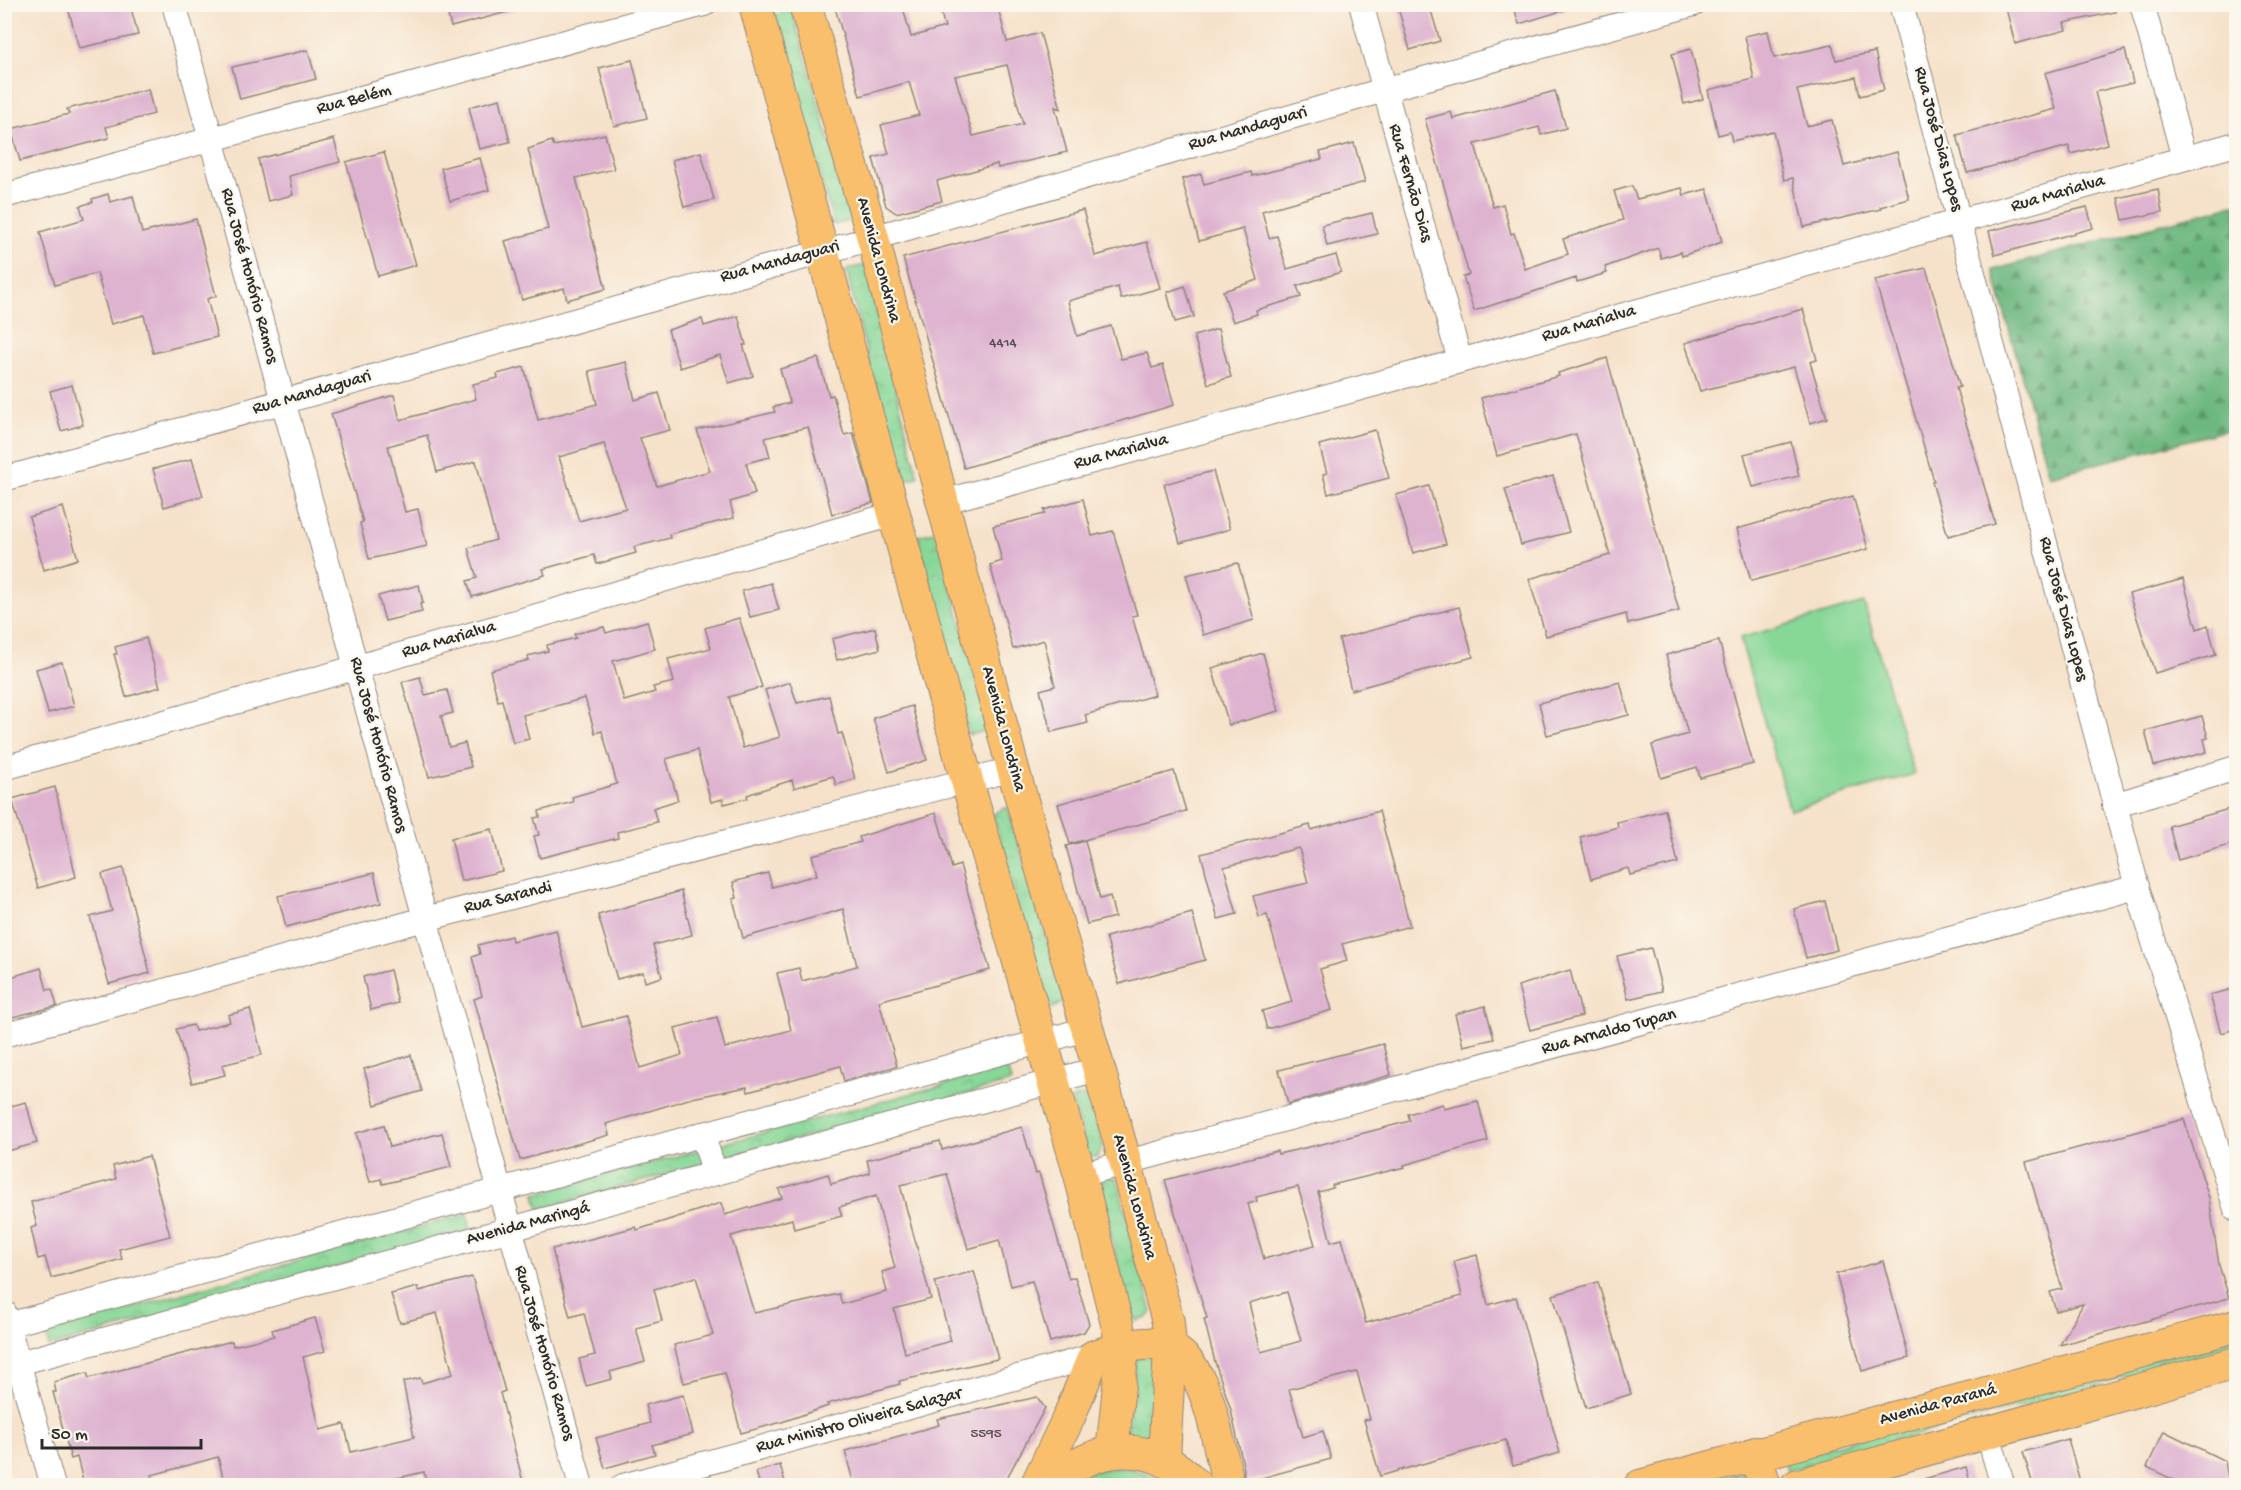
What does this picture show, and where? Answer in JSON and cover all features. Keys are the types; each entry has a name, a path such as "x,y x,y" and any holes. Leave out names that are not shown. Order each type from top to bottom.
{"main road":[{"path":"755,4 824,250 967,781 1080,1175 1109,1352 1112,1452"},
{"name":"Avenida Londrina","path":"805,4 873,237 1013,769 1126,1164 1168,1322 1170,1347 1164,1458"},
{"path":"894,514 942,502"},
{"name":"Avenida Paraná","path":"1640,1485 2236,1326"},
{"path":"1036,1485 1069,1417 1109,1352 1146,1343 1170,1347 1189,1361 1200,1378 1226,1473 1225,1485"},
{"path":"1796,1485 1988,1434 2236,1363"},
{"path":"1046,1485 1087,1459 1112,1452 1134,1452 1164,1458 1197,1485"},
{"path":"1755,1453 1765,1485"}],"street":[{"name":"Rua José Honório Ramos","path":"174,4 581,1485"},
{"name":"Rua Belém","path":"4,196 704,4"},
{"name":"Rua Fernão Dias","path":"1361,4 1460,361"},
{"name":"Rua Mandaguari","path":"4,479 873,237 1384,90 1694,4"},
{"name":"Rua José Dias Lopes","path":"1901,4 1961,221 2137,887 2236,1209"},
{"path":"2142,4 2184,158"},
{"name":"Rua Marialva","path":"942,502 1460,361 2236,144"},
{"name":"Rua Marialva","path":"4,768 894,514"},
{"path":"2115,805 2236,768"},
{"name":"Rua Sarandi","path":"4,1035 425,919 1013,769"},
{"name":"Rua Arnaldo Tupan","path":"1080,1175 2137,887"},
{"path":"53,1485 12,1365 6,1321 499,1190 1087,1029"},
{"name":"Avenida Maringá","path":"12,1365 1098,1069"},
{"path":"702,1134 715,1173"},
{"name":"Rua Ministro Oliveira Salazar","path":"623,1485 1109,1352"},
{"path":"1988,1434 2003,1485"}],"green space":[{"path":"792,10 852,220 834,225 774,15"},
{"path":"2236,204 2236,428 2049,476 1993,270"},
{"path":"865,265 918,477 899,482 846,270"},
{"path":"937,531 989,730 969,735 918,536"},
{"path":"1864,603 1914,774 1790,810 1740,638"},
{"path":"1008,808 1064,998 1062,1003 1053,1008 1046,1007 993,814"},
{"path":"1007,1068 1011,1082 539,1209 535,1194"},
{"path":"1082,1096 1092,1104 1103,1146 1097,1157 1087,1156 1072,1099"},
{"path":"1106,1175 1117,1179 1152,1312 1147,1318 1136,1321 1128,1307 1097,1179"},
{"path":"467,1214 471,1230 49,1347 45,1332"},
{"path":"2236,1336 2236,1346 1787,1471 1784,1459"},
{"path":"1142,1354 1158,1362 1150,1433 1142,1440 1131,1438 1127,1430 1136,1359"},
{"path":"1117,1467 1145,1473 1170,1485 1057,1486 1074,1475"},
{"path":"1745,1473 1746,1479 1735,1485 1685,1486"}],"building":[{"path":"67,4 130,4 138,35 79,48"},
{"path":"445,4 514,4 515,10 451,27"},
{"path":"834,4 902,4 911,37 945,27 938,4 997,4 1007,42 1040,33 1061,109 1055,107 1067,152 998,168 997,164 937,181 942,201 896,213 886,206 873,158 889,154 881,125 919,115 909,82 860,96","holes":["1007,65 1023,124 973,136 955,76"]},
{"path":"1397,4 1429,4 1440,41 1410,50"},
{"path":"1513,4 1567,4 1568,9 1519,24"},
{"path":"2005,4 2114,4 2115,12 2064,23 2066,30 2015,44"},
{"path":"1768,31 1774,58 1832,45 1836,60 1875,52 1884,90 1860,96 1856,77 1797,90 1807,126 1832,120 1844,166 1897,152 1909,199 1880,207 1881,209 1804,227 1793,178 1784,180 1773,131 1732,141 1730,132 1718,135 1708,90 1754,79 1745,36"},
{"path":"1691,49 1703,99 1684,104 1672,54"},
{"path":"308,50 316,79 240,99 232,67"},
{"path":"2125,50 2133,83 2095,92 2108,144 2071,154 2069,146 1967,173 1957,135 2056,109 2045,73"},
{"path":"632,60 647,118 614,126 599,68"},
{"path":"148,89 154,114 106,127 109,138 20,161 11,129 69,114 67,109"},
{"path":"1555,91 1566,128 1541,135 1539,127 1475,144 1493,207 1503,204 1511,234 1514,233 1525,269 1568,254 1563,239 1623,220 1614,191 1632,186 1637,199 1682,188 1684,195 1707,189 1722,242 1682,256 1681,252 1661,258 1658,248 1605,267 1607,273 1577,282 1576,278 1474,311 1463,277 1469,275 1425,119 1451,112 1453,119"},
{"path":"500,99 510,142 479,149 469,107"},
{"path":"605,134 614,169 576,178 606,289 567,300 564,288 522,300 505,241 548,229 528,149 552,141 554,146"},
{"path":"334,139 340,162 289,176 293,195 268,201 258,159"},
{"path":"1354,143 1365,182 1262,211 1269,238 1277,236 1287,269 1336,255 1341,272 1297,286 1301,297 1256,310 1257,314 1233,322 1223,291 1258,280 1243,229 1199,241 1182,179 1201,174 1204,184 1251,172 1252,176 1322,159 1320,152"},
{"path":"384,152 416,265 378,276 346,162"},
{"path":"701,152 714,200 684,207 672,160"},
{"path":"480,158 489,190 450,201 441,168"},
{"path":"2158,189 2162,212 2123,220 2118,198"},
{"path":"108,194 110,202 133,196 142,233 196,219 216,296 207,299 217,337 153,353 144,315 111,324 97,273 55,285 40,232 84,219 80,206"},
{"path":"2087,207 2093,228 1995,255 1989,231"},
{"path":"1083,210 1095,256 1147,242 1160,288 1121,299 1118,287 1068,301 1077,336 1111,326 1121,359 1147,353 1152,368 1163,365 1174,405 964,468 903,258"},
{"path":"1372,213 1377,234 1327,246 1322,225"},
{"path":"1926,268 1960,387 1956,388 1995,524 1948,536 1875,280"},
{"path":"1185,286 1194,317 1175,322 1167,292"},
{"path":"1803,309 1817,360 1810,362 1827,418 1810,423 1794,367 1700,391 1685,343"},
{"path":"738,316 746,345 743,345 753,376 729,383 720,355 680,368 668,330 702,319 704,326"},
{"path":"1218,329 1231,377 1208,384 1194,336"},
{"path":"818,358 829,396 833,395 844,435 853,433 873,503 832,514 808,427 765,438 770,457 746,463 755,494 730,502 734,518 669,534 670,538 634,547 636,553 597,564 594,555 543,569 545,575 472,597 467,581 477,578 468,548 496,540 476,461 437,472 427,435 388,446 405,512 418,509 427,546 369,559 360,523 363,522 331,414 394,395 400,420 476,399 473,384 498,378 497,374 524,367 538,420 597,404 589,371 626,362 635,400 659,393 670,430 640,438 657,486 710,471 697,430 775,412 773,407 790,403 780,369","holes":["604,444 626,508 579,521 559,457"]},
{"path":"1607,358 1679,611 1628,624 1626,614 1546,636 1529,579 1610,555 1576,434 1497,456 1481,398 1559,376 1558,373"},
{"path":"72,385 83,425 61,431 50,391"},
{"path":"1375,430 1389,478 1328,494 1323,474 1327,473 1319,445"},
{"path":"1791,442 1799,476 1753,487 1744,454"},
{"path":"192,459 203,496 164,507 153,469"},
{"path":"1213,471 1230,529 1180,543 1164,484"},
{"path":"1553,476 1569,532 1521,545 1505,489"},
{"path":"1429,486 1446,544 1413,553 1396,495"},
{"path":"1853,496 1868,549 1751,581 1737,529"},
{"path":"1083,499 1092,536 1113,531 1137,615 1132,616 1155,695 1085,715 1088,723 1051,732 1040,690 1055,686 1044,640 1013,649 990,565 1002,561 993,526 1045,514 1044,510"},
{"path":"63,507 78,559 44,570 29,517"},
{"path":"1238,563 1254,620 1203,635 1186,575"},
{"path":"2183,579 2197,629 2208,625 2216,655 2155,673 2129,594"},
{"path":"771,583 779,610 750,617 742,591"},
{"path":"419,585 423,603 420,604 422,612 385,621 378,596"},
{"path":"1459,607 1473,657 1351,690 1339,639"},
{"path":"739,618 762,687 729,697 743,748 780,737 765,690 790,682 797,703 829,696 838,734 842,733 855,779 836,785 833,776 794,788 792,780 747,795 748,798 724,804 723,799 711,802 697,750 666,759 678,800 653,808 657,822 617,832 618,838 540,858 534,836 539,835 534,818 540,817 539,811 573,802 572,797 617,784 602,731 595,733 585,698 523,715 529,739 513,743 502,700 498,701 490,670 529,660 528,656 548,651 547,645 576,638 574,634 604,627 606,633 647,621 655,649 613,661 624,701 655,692 653,687 674,682 668,659 711,648 705,628"},
{"path":"875,628 880,649 837,660 832,639"},
{"path":"146,638 160,687 126,697 114,654 117,654 115,647"},
{"path":"1719,641 1753,764 1700,778 1697,767 1661,778 1652,745 1688,734 1666,655"},
{"path":"1263,653 1279,711 1229,725 1212,668"},
{"path":"62,662 74,706 48,713 36,669"},
{"path":"420,677 425,695 447,690 453,713 441,716 449,747 465,743 471,767 429,777 402,682"},
{"path":"1620,682 1629,715 1547,735 1539,703"},
{"path":"912,706 927,760 889,772 873,718"},
{"path":"2202,716 2208,738 2204,739 2207,752 2154,766 2145,731"},
{"path":"1174,771 1186,811 1070,844 1058,804"},
{"path":"55,787 76,877 38,888 12,799"},
{"path":"2236,807 2236,843 2178,860 2169,826"},
{"path":"1665,810 1678,863 1630,875 1628,868 1591,879 1580,837 1618,827 1617,822"},
{"path":"1379,811 1410,926 1342,944 1347,961 1320,969 1332,1010 1267,1029 1262,1011 1292,1002 1267,915 1259,917 1253,896 1308,883 1299,848 1224,867 1237,914 1218,919 1201,854 1310,825 1311,830"},
{"path":"936,813 952,868 960,865 990,970 879,1001 897,1066 844,1081 840,1066 748,1092 747,1087 692,1098 606,1124 609,1135 520,1160 474,999 482,996 472,957 480,954 478,945 511,936 512,941 556,930 582,1027 626,1016 640,1068 682,1055 675,1028 717,1017 725,1048 791,1030 777,973 799,968 802,981 857,966 843,909 743,938 733,899 737,898 733,882 768,873 772,887 817,875 812,855 861,842 859,837"},
{"path":"492,829 502,871 461,881 451,838"},
{"path":"1085,841 1100,899 1110,896 1115,917 1087,924 1066,846"},
{"path":"123,868 150,973 109,984 90,917 112,911 102,874"},
{"path":"374,873 381,903 286,927 278,896"},
{"path":"681,891 692,935 653,945 662,977 645,982 643,972 617,979 598,915"},
{"path":"1825,901 1837,950 1806,958 1794,909"},
{"path":"1192,913 1205,960 1119,984 1106,937"},
{"path":"1651,948 1662,991 1628,999 1617,956"},
{"path":"41,968 47,990 52,989 57,1006 4,1019 4,979"},
{"path":"390,970 398,1003 371,1010 363,977"},
{"path":"1570,970 1582,1016 1530,1030 1518,986"},
{"path":"2236,988 2236,1029 2221,1033 2210,995"},
{"path":"1485,1006 1494,1039 1463,1046 1455,1014"},
{"path":"250,1009 262,1055 222,1065 225,1075 192,1083 176,1029 193,1025 195,1031 230,1022 228,1015"},
{"path":"1383,1044 1391,1075 1288,1104 1279,1070"},
{"path":"411,1055 422,1091 375,1105 364,1069"},
{"path":"1478,1101 1488,1141 1404,1165 1405,1167 1332,1185 1333,1188 1318,1192 1331,1242 1342,1239 1366,1323 1462,1296 1454,1261 1477,1255 1488,1305 1516,1297 1560,1453 1513,1466 1506,1440 1380,1476 1364,1420 1370,1419 1357,1372 1289,1389 1303,1437 1323,1431 1331,1459 1243,1483 1244,1469 1231,1410 1215,1362 1204,1319 1207,1318 1165,1180 1277,1151 1278,1154 1410,1121 1408,1114 1443,1104 1444,1109","holes":["1298,1187 1315,1245 1264,1259 1248,1204 1257,1201 1256,1197","1287,1292 1301,1341 1261,1352 1249,1303"]},
{"path":"26,1102 37,1143 4,1152 4,1108"},
{"path":"2184,1119 2209,1198 2219,1265 2229,1298 2060,1345 2083,1304 2056,1311 2050,1292 2062,1289 2026,1162"},
{"path":"384,1125 390,1147 442,1133 451,1167 383,1184 381,1179 370,1182 356,1133"},
{"path":"1022,1127 1036,1174 1039,1173 1069,1279 1075,1277 1089,1324 1084,1332 1050,1342 1032,1281 1011,1286 999,1240 968,1249 947,1174 900,1185 931,1299 894,1309 905,1353 951,1341 935,1282 974,1271 998,1359 899,1381 900,1384 827,1404 828,1406 782,1422 741,1433 725,1373 684,1383 674,1345 713,1335 696,1277 654,1289 662,1321 636,1328 645,1362 610,1372 612,1379 586,1386 579,1359 595,1355 584,1313 570,1317 552,1249 636,1227 637,1230 721,1203 725,1215 782,1198 779,1189 828,1174 831,1184 870,1173 867,1160 940,1141 942,1150","holes":["876,1196 895,1268 882,1272 887,1292 842,1304 839,1294 754,1313 731,1236 792,1219 794,1229 842,1216 839,1207"]},
{"path":"149,1156 170,1236 119,1249 122,1259 51,1278 45,1257 38,1259 31,1228 37,1226 31,1202 116,1179 113,1166"},
{"path":"1883,1261 1909,1358 1862,1371 1836,1274"},
{"path":"472,1277 505,1391 500,1393 523,1482 508,1485 427,1485 424,1472 367,1485 225,1485 218,1457 152,1475 154,1485 84,1485 77,1457 71,1459 53,1392 56,1392 54,1382 87,1373 89,1378 232,1341 233,1346 274,1336 272,1330 315,1318 325,1351 303,1357 320,1430 344,1424 351,1452 414,1437 403,1382 420,1378 422,1383 453,1374 437,1313 400,1323 391,1294 418,1287 419,1291"},
{"path":"1598,1282 1631,1394 1586,1408 1553,1295"},
{"path":"683,1395 693,1434 652,1445 655,1454 605,1468 596,1438 650,1423 645,1405"},
{"path":"1037,1397 1045,1408 1003,1485 854,1485 845,1451 939,1425 937,1419"},
{"path":"2164,1431 2225,1461 2229,1485 2184,1485 2147,1467"},
{"path":"2068,1439 2081,1485 2033,1485 2023,1452"},
{"path":"780,1465 786,1485 760,1485 756,1472"},
{"path":"1966,1467 1971,1485 1920,1485 1920,1480"}]}
